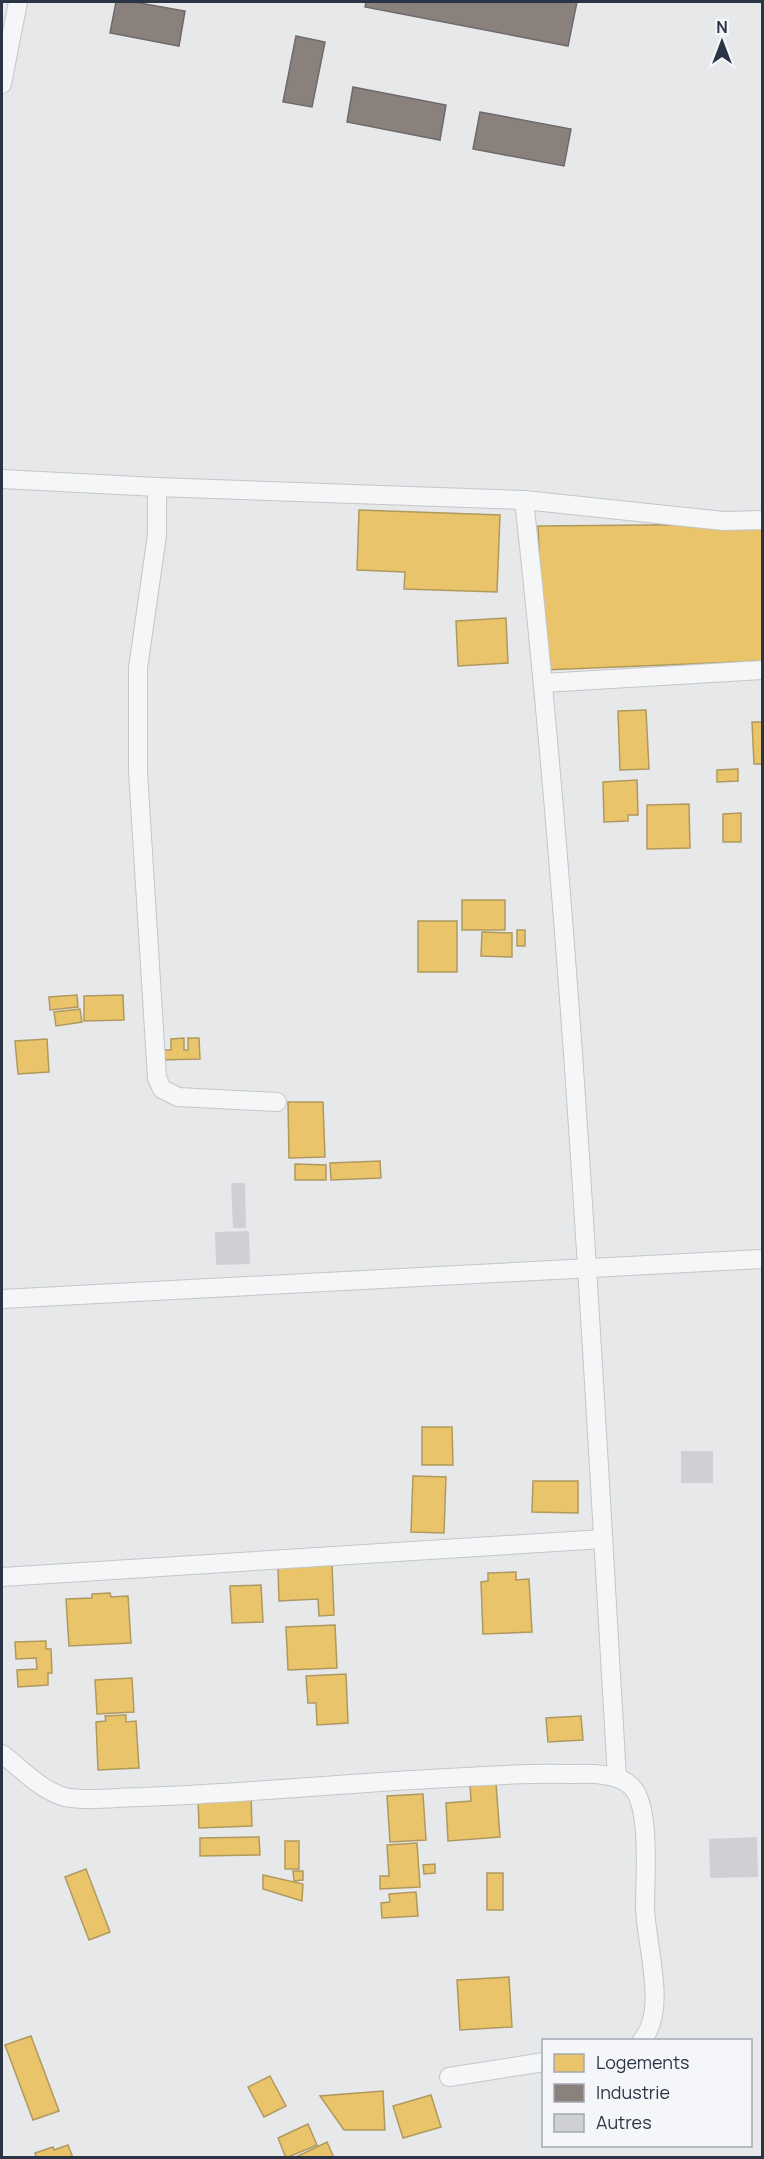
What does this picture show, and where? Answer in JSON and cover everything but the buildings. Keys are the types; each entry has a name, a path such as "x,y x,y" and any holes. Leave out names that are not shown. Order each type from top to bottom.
{"street":[{"path":"2,84 18,2"},
{"path":"2,479 524,500 724,521 762,520"},
{"path":"157,487 157,535 138,668 138,772 157,1078 162,1089 178,1097 277,1102"},
{"path":"524,500 544,682 587,1269 617,1778"},
{"path":"544,682 762,670"},
{"path":"2,1299 762,1259"},
{"path":"2,1577 603,1539"},
{"path":"2,1754 51,1792 67,1797 90,1798 212,1794 379,1781 540,1773 601,1774 617,1778 631,1786 639,1798 644,1815 645,1915 655,2004 654,2019 643,2039"},
{"path":"449,2077 542,2062"}]}
